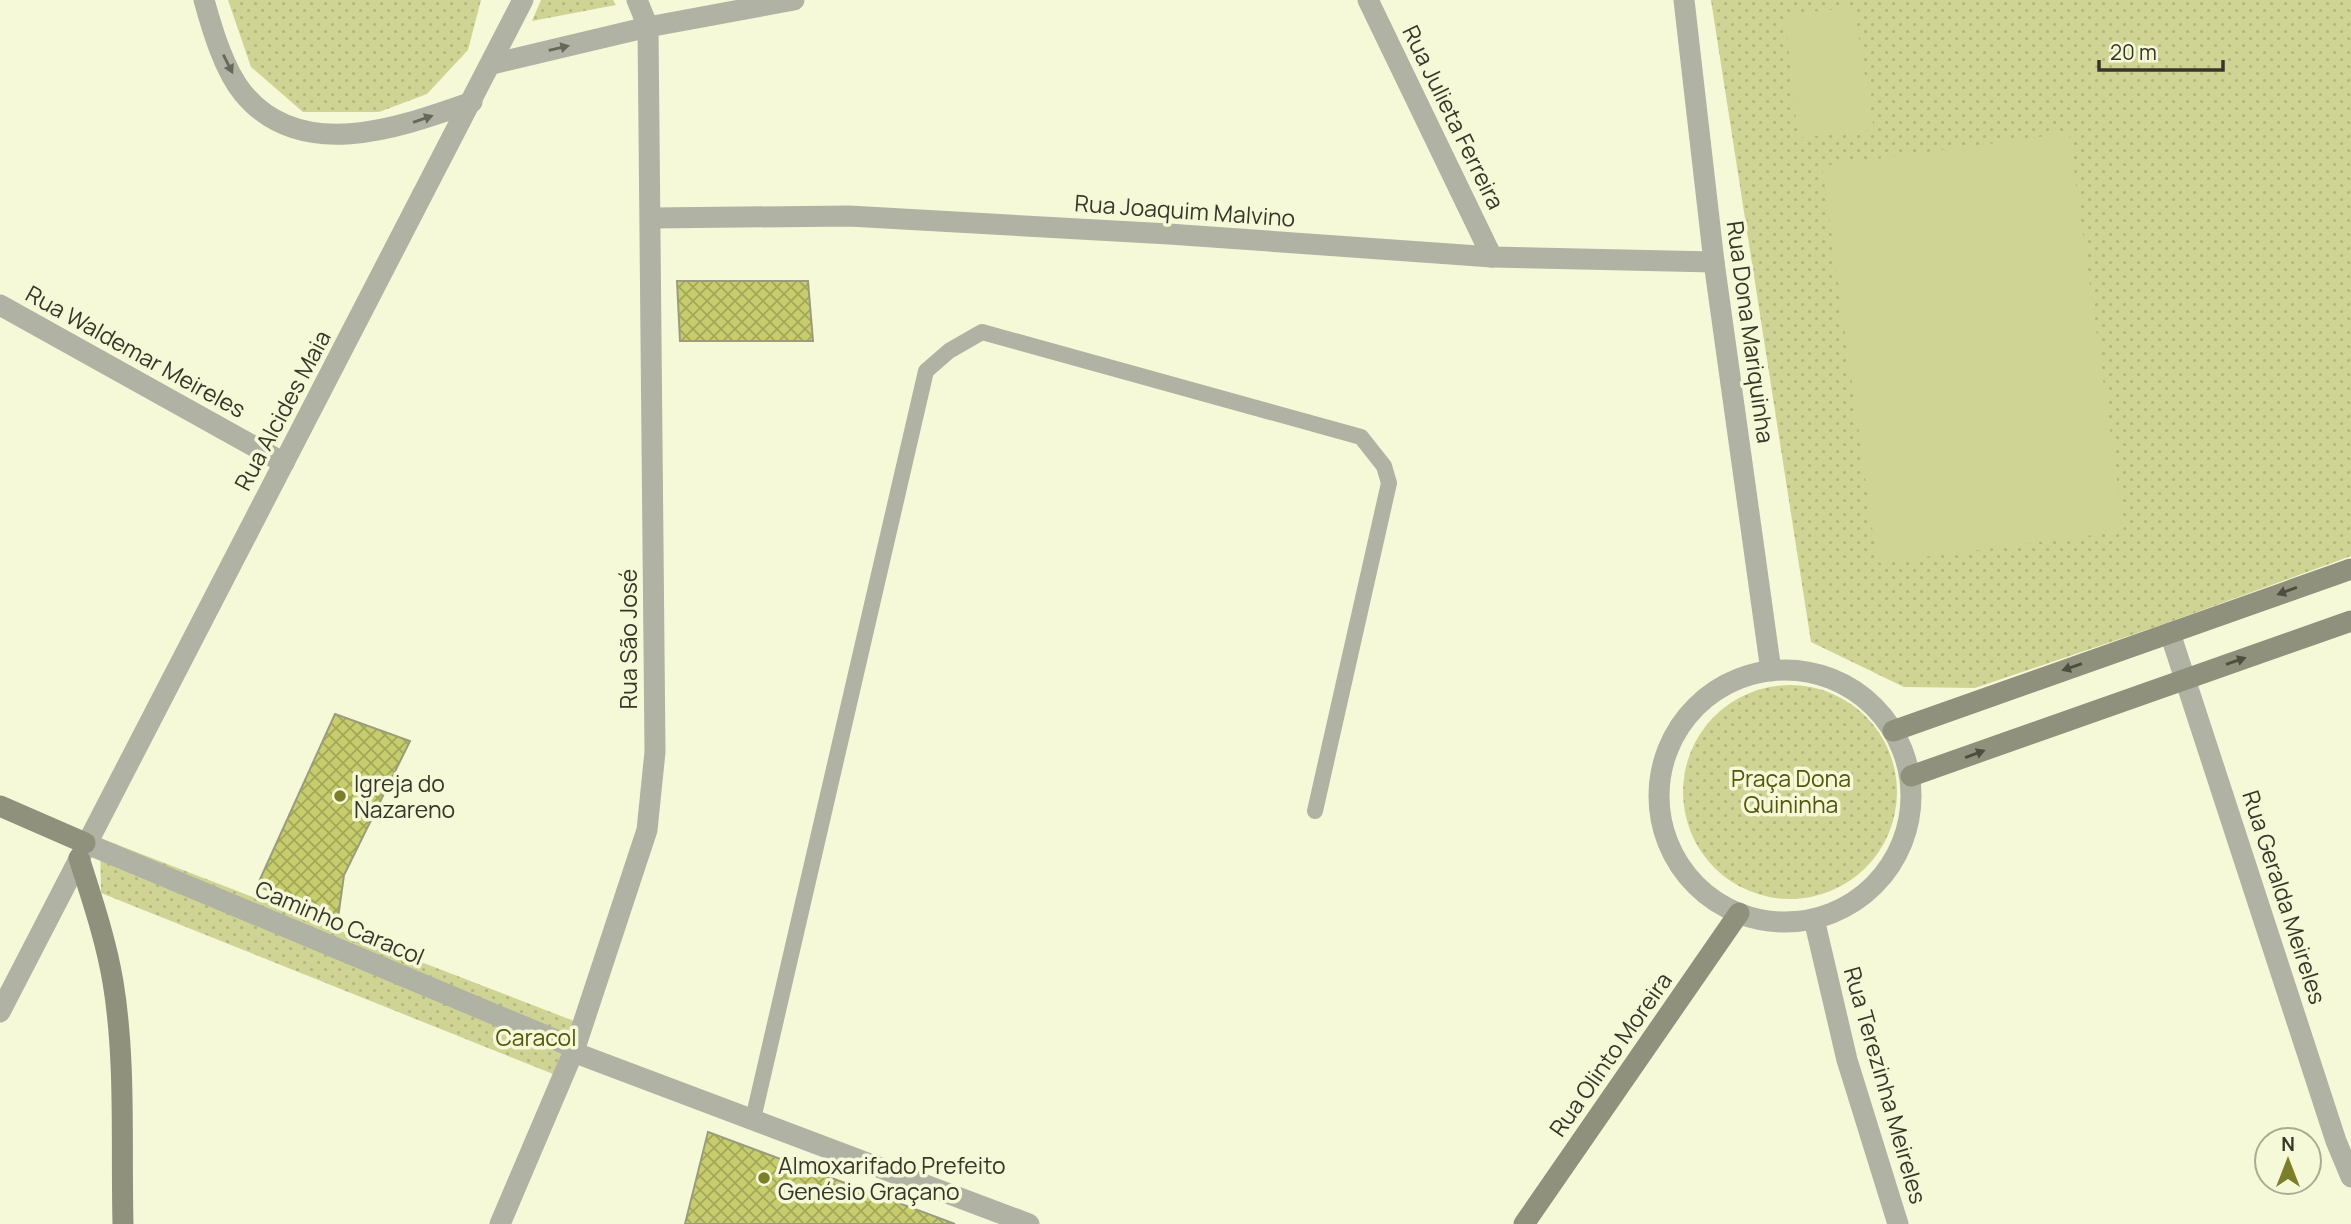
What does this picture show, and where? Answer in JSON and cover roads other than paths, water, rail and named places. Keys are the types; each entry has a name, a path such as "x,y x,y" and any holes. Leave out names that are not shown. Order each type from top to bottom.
{"street":[{"path":"204,0 216,40 243,93 279,123 333,136 400,127 472,102"},
{"name":"Rua Alcides Maia","path":"0,1012 523,0"},
{"path":"637,0 648,27"},
{"path":"492,64 648,27 793,0"},
{"name":"Rua Julieta Ferreira","path":"1368,0 1492,257"},
{"name":"Rua Dona Mariquinha","path":"1684,0 1714,262 1771,671"},
{"name":"Rua São José","path":"500,1224 574,1050 647,830 652,797 655,752 652,218 648,27"},
{"name":"Rua Joaquim Malvino","path":"652,218 849,216 962,221 1492,257 1714,262"},
{"name":"Rua Waldemar Meireles","path":"0,305 284,463"},
{"path":"1894,730 2351,569"},
{"path":"1911,776 2351,621"},
{"name":"Rua Geralda Meireles","path":"2170,633 2187,678 2336,1141 2351,1177"},
{"path":"1771,671 1807,672 1842,682 1871,702 1894,730 1911,776 1911,813 1900,850 1879,881 1850,905 1814,919 1776,922 1739,913 1703,892 1676,860 1661,821 1660,779 1672,739 1696,706 1731,682 1771,671"},
{"path":"0,806 82,851 114,984 119,1037 123,1224"},
{"name":"Caminho Caracol","path":"82,851 574,1050 1029,1224"},
{"name":"Rua Olinto Moreira","path":"1524,1224 1739,913"},
{"name":"Rua Terezinha Meireles","path":"1814,919 1847,1060 1898,1224"}],"lane":[{"path":"753,1119 926,371 949,351 982,332 1360,437 1384,466 1390,483 1315,811"}],"place":[{"name":"Igreja do Nazareno","path":"340,796"},
{"name":"Almoxarifado Prefeito Genésio Graçano","path":"764,1178"}],"park label":[{"name":"Praça Dona Quininha","path":"1791,791"},
{"name":"Caracol","path":"536,1037"}]}
